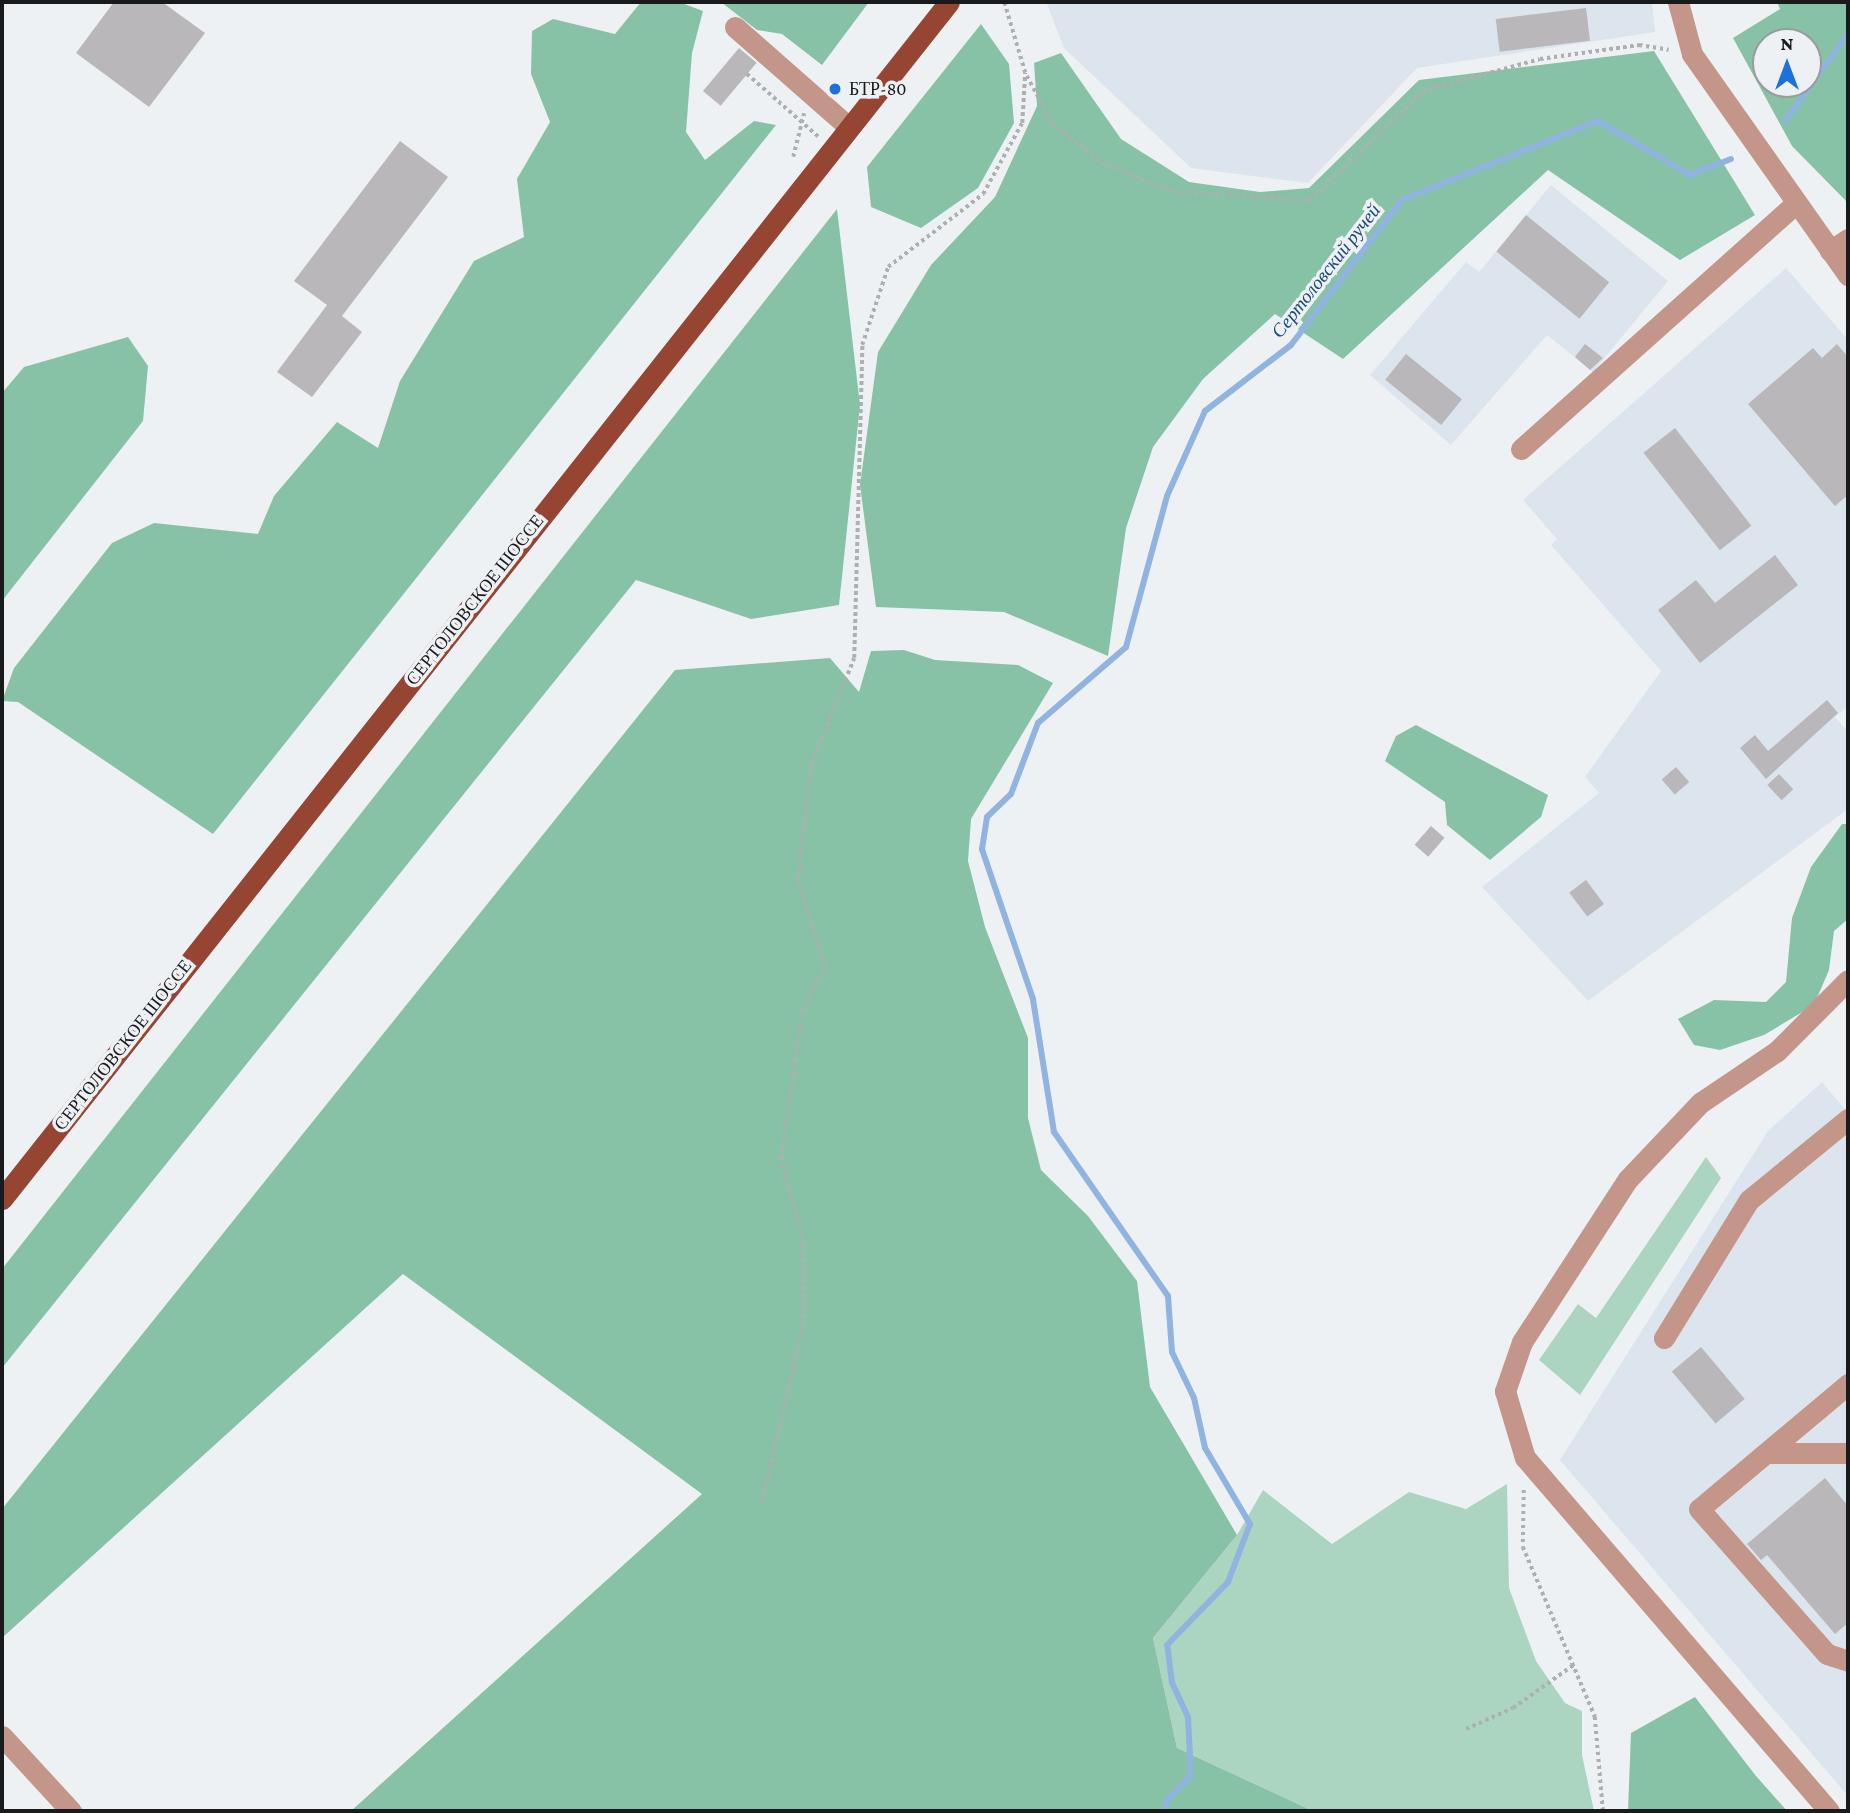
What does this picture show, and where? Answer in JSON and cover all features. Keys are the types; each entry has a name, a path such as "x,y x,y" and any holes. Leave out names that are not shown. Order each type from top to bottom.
{"main road":[{"name":"СЕРТОЛОВСКОЕ ШОССЕ","path":"2,1199 949,2"}],"street":[{"path":"1678,2 1692,54 1796,203 1839,245 1848,275"},
{"path":"735,27 849,127"},
{"path":"1521,449 1796,203"},
{"path":"1829,1811 1525,1458 1505,1391 1522,1342 1628,1179 1700,1102 1777,1051 1848,980"},
{"path":"1664,1338 1749,1200 1848,1119"},
{"path":"1848,1384 1699,1509 1827,1654 1848,1661"},
{"path":"1767,1453 1848,1453"},
{"path":"2,1736 71,1811"}],"path":[{"path":"1004,2 1026,73 1053,124 1102,163 1173,192 1309,201 1423,92 1540,58 1639,45 1692,54"},
{"path":"762,1503 803,1325 803,1242 782,1159 802,1011 825,968 798,881 811,765 854,658 862,345 888,267 983,194 1022,123 1026,73"},
{"path":"747,74 824,141"},
{"path":"793,157 799,119 817,99"},
{"path":"1525,1458 1522,1547 1534,1585 1574,1664 1595,1717 1604,1811"},
{"path":"1466,1729 1513,1708 1574,1664"}],"shaded area":[{"path":"1046,2 1652,2 1655,32 1417,68 1308,183 1191,168 1064,48"},
{"path":"1551,185 1668,281 1593,372 1547,335 1451,445 1370,375 1466,262 1479,272"},
{"path":"1786,268 1848,340 1848,706 1835,717 1848,732 1848,809 1588,1001 1482,887 1599,793 1585,777 1661,671 1551,545 1557,539 1523,500"},
{"path":"1822,1082 1848,1113 1848,1796 1560,1460 1768,1131"}],"green space":[{"path":"641,2 679,2 703,11 692,53 686,132 705,160 754,121 776,125 213,834 18,702 2,701 14,668 112,543 154,523 258,534 274,496 337,422 378,448 400,381 474,261 524,237 517,179 550,122 531,74 532,31 553,19 615,34"},
{"path":"721,2 869,2 822,65 782,34 757,30"},
{"path":"1777,2 1848,2 1848,203 1792,146 1766,98 1822,98 1822,28 1752,28 1752,73 1733,38 1780,9"},
{"path":"981,24 1009,64 1014,123 978,188 921,228 871,207 867,167"},
{"path":"1654,51 1755,215 1680,260 1548,170 1343,359 1275,314 1203,379 1153,447 1126,528 1108,656 1004,612 876,607 860,485 878,352 931,265 995,197 1037,106 1034,63 1061,53 1121,139 1189,182 1260,192 1309,188 1419,80"},
{"path":"837,209 860,405 839,605 751,619 636,580 2,1368 2,1269"},
{"path":"128,337 148,366 143,421 2,601 2,393 24,367"},
{"path":"904,650 935,660 1018,665 1053,683 971,819 968,861 985,927 1028,1038 1028,1118 1041,1170 1088,1216 1137,1281 1150,1387 1237,1535 1153,1638 1177,1748 1313,1811 351,1811 702,1494 403,1274 2,1638 2,1509 675,670 830,658 859,692 871,651"},
{"path":"1416,725 1548,795 1541,817 1490,860 1447,825 1445,802 1385,761 1396,736"},
{"path":"1842,824 1848,824 1848,919 1834,931 1829,970 1814,1005 1764,1035 1720,1050 1694,1045 1678,1019 1714,1000 1766,1002 1786,982 1792,918 1811,867"},
{"path":"1706,1157 1721,1178 1580,1395 1539,1360 1578,1304 1596,1318"},
{"path":"1507,1484 1509,1588 1536,1661 1565,1703 1582,1711 1582,1755 1594,1811 1313,1811 1177,1748 1153,1638 1237,1535 1263,1490 1332,1544 1409,1492 1466,1509"},
{"path":"1695,1697 1756,1776 1787,1811 1628,1811 1631,1733"}],"building":[{"path":"114,2 162,2 205,33 149,107 76,53"},
{"path":"1586,8 1590,41 1500,52 1496,19"},
{"path":"739,48 757,63 721,106 703,91"},
{"path":"400,141 448,177 342,316 362,332 312,397 277,372 327,305 294,281"},
{"path":"1526,215 1609,282 1580,319 1496,252"},
{"path":"1585,344 1603,358 1590,370 1575,357"},
{"path":"1837,344 1848,357 1848,495 1835,506 1748,404 1813,348 1822,358"},
{"path":"1406,354 1462,399 1441,425 1385,380"},
{"path":"1675,428 1751,526 1720,550 1643,453"},
{"path":"1775,555 1798,585 1700,663 1658,610 1696,580 1715,603"},
{"path":"1827,700 1838,713 1766,779 1740,748 1755,735 1768,751"},
{"path":"1676,767 1689,782 1675,795 1662,779"},
{"path":"1779,774 1793,789 1782,800 1767,785"},
{"path":"1431,826 1445,838 1428,857 1415,845"},
{"path":"1586,880 1604,904 1587,917 1569,893"},
{"path":"1701,1347 1745,1399 1716,1424 1672,1371"},
{"path":"1825,1478 1848,1506 1848,1623 1835,1634 1767,1555 1761,1560 1747,1544"}],"waterway":[{"name":"Сертоловский ручей","path":"1785,121 1848,34"},
{"name":"Сертоловский ручей","path":"1167,1811 1166,1802 1191,1775 1188,1717 1172,1683 1167,1645 1228,1582 1250,1524 1205,1448 1194,1398 1172,1352 1168,1296 1054,1132 1033,999 982,849 987,817 1011,794 1038,723 1126,647 1167,496 1205,411 1291,345 1402,200 1598,121 1690,175 1731,159"}],"place":[{"name":"БТР-80","path":"835,89"}]}
